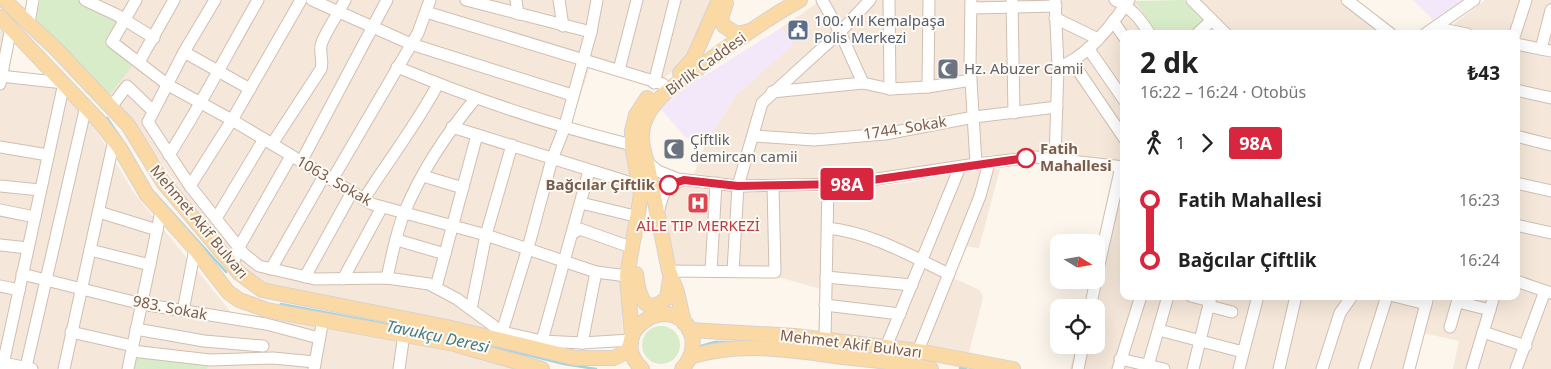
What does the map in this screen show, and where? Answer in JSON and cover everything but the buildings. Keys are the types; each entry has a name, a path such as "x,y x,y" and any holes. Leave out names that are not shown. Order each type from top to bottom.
{"main road":[{"name":"Birlik Caddesi","path":"632,349 628,276 639,217 641,186 632,145 632,131 636,115 658,83 686,68 701,42 719,0"},
{"path":"727,0 721,18 724,26 730,32 737,34 750,31"},
{"name":"Birlik Caddesi","path":"686,365 693,346 669,271 641,133 646,118 658,99 677,83 784,5 800,0"},
{"name":"Mehmet Akif Bulvarı","path":"8,2 111,107 137,138 151,166 163,182 232,264 252,285 273,293 447,327 555,355 575,358 614,358 632,349 636,327 653,315 663,314 674,316 686,327 918,351 1013,369"},
{"name":"Mehmet Akif Bulvarı","path":"0,17 5,27 86,106 114,140 147,195 195,249 228,292 240,300 267,310 454,344 542,369"},
{"path":"701,42 709,33 720,34 725,41 722,51"},
{"path":"632,248 638,290 641,299 646,303 659,304 667,298 671,282 669,271"},
{"name":"Mehmet Akif Bulvarı","path":"686,365 726,349 755,348 931,369"},
{"path":"632,349 642,369"}],"street":[{"path":"29,23 33,0"},
{"path":"85,0 125,20 154,38"},
{"name":"1063. Sokak","path":"136,0 112,42 168,86 232,120 364,200 382,207 528,248 596,272 628,276"},
{"path":"139,62 174,0"},
{"path":"137,138 148,122 184,52 215,0"},
{"path":"169,155 202,104 218,70 258,0"},
{"path":"190,186 232,120 301,0"},
{"path":"312,0 411,44 572,94"},
{"path":"217,217 321,69 323,61 320,52 322,43 345,0"},
{"path":"232,264 239,247 296,159 373,28 387,0"},
{"path":"271,269 397,68 411,44 430,0"},
{"path":"466,0 591,32"},
{"path":"516,0 518,14"},
{"path":"559,0 563,26"},
{"path":"502,332 528,248 552,159 564,129 572,94 591,32 597,0"},
{"path":"619,70 637,0"},
{"path":"426,12 658,83 675,0"},
{"path":"822,0 840,32 863,83"},
{"path":"733,271 738,186 762,103 840,32 870,0"},
{"path":"889,0 890,89"},
{"path":"928,87 929,0"},
{"path":"1192,0 1222,30"},
{"path":"1347,0 1386,30"},
{"path":"1433,30 1474,0"},
{"path":"1516,30 1526,0"},
{"path":"1058,67 1073,63 1098,38 1112,21 1123,2 1137,15 1147,30"},
{"path":"1012,3 1014,113"},
{"path":"976,164 971,80 971,4 1055,3 1058,67 1055,159"},
{"path":"1520,45 1546,50 1551,10"},
{"path":"1055,18 1098,38"},
{"path":"1201,30 1212,20"},
{"path":"1112,21 1120,32"},
{"path":"5,27 0,79 64,83 12,323 3,348 3,366 30,368 44,280 86,106"},
{"path":"1437,28 1447,30"},
{"path":"1088,48 1120,94"},
{"path":"184,52 250,89"},
{"path":"1073,63 1120,132"},
{"path":"397,68 475,99 564,129 632,145"},
{"path":"772,92 863,83 890,89 928,87 971,80"},
{"path":"364,200 390,157 427,106 438,84"},
{"path":"111,107 128,86 153,110"},
{"path":"1520,91 1551,98"},
{"path":"387,278 404,212 452,127 475,99"},
{"name":"1744. Sokak","path":"753,136 814,140 885,134 974,117 1057,107"},
{"path":"148,122 190,186 217,217 250,261 271,269 315,279 387,278 413,280 436,287 471,309 502,332 542,341 582,343 632,349"},
{"path":"452,127 641,186"},
{"path":"436,287 477,135"},
{"path":"1520,137 1551,145"},
{"path":"64,369 114,140"},
{"path":"471,309 486,235 512,145"},
{"path":"0,147 48,155"},
{"path":"647,162 658,171 684,180 738,186 828,185 976,164 1035,158 1120,167"},
{"path":"918,351 980,196 989,163"},
{"path":"886,347 960,167"},
{"path":"542,341 590,171"},
{"path":"423,176 463,188"},
{"path":"1105,240 1120,176"},
{"path":"658,213 670,184 684,180"},
{"path":"1520,183 1551,191"},
{"path":"711,271 716,184"},
{"path":"824,340 828,185"},
{"path":"0,186 40,190"},
{"path":"669,271 775,272 773,186"},
{"path":"305,277 352,192"},
{"path":"581,203 639,217"},
{"path":"344,279 382,207"},
{"path":"0,210 35,217"},
{"path":"128,369 161,211"},
{"path":"99,212 157,230"},
{"path":"1520,226 1551,234"},
{"path":"828,228 851,231 867,236 949,274"},
{"path":"573,233 580,229 632,248"},
{"path":"397,240 445,254"},
{"path":"0,244 28,248"},
{"path":"183,311 195,249"},
{"path":"90,250 150,265"},
{"path":"582,343 596,272"},
{"name":"983. Sokak","path":"22,274 142,304 266,324 318,338"},
{"path":"826,277 912,285"},
{"path":"1516,369 1548,292 1520,282"},
{"path":"0,286 19,290"},
{"path":"1140,300 1119,364 1164,369"},
{"path":"1148,367 1167,300"},
{"path":"1239,369 1257,300"},
{"path":"1280,369 1295,300"},
{"path":"1322,369 1340,313 1349,300"},
{"path":"1364,369 1386,300"},
{"path":"1409,369 1427,300"},
{"path":"1450,327 1459,300"},
{"path":"1462,300 1490,310"},
{"path":"1472,369 1493,300"},
{"path":"1193,369 1210,301 1232,312"},
{"path":"825,305 900,314"},
{"path":"71,332 132,348 209,364 261,358 273,363 315,365 318,338 323,319"},
{"path":"0,321 12,323"},
{"path":"261,358 266,324"},
{"path":"136,329 204,341 263,346"},
{"path":"1159,330 1243,352"},
{"path":"1483,332 1526,346"},
{"path":"399,369 404,334"},
{"path":"1078,369 1081,354"}],"shaded area":[{"path":"78,0 714,0 687,62 650,87 590,67 570,126 625,139 636,194 621,281 623,338 558,343 298,295 255,279 180,190 149,144 108,97 107,43 119,20"},
{"path":"821,0 1136,0 1155,30 1120,30 1120,163 1049,155 989,155 852,180 732,181 694,174 707,140 736,95 793,44 781,28"},
{"path":"1200,0 1345,0 1379,30 1227,30"},
{"path":"1413,0 1462,0 1433,20"},
{"path":"1485,0 1551,0 1551,369 1453,369 1459,341 1423,333 1415,369 1070,369 1074,354 1105,354 1105,299 1087,299 1090,289 1105,289 1105,237 1120,184 1120,300 1520,300 1520,30 1446,30"},
{"path":"781,28 794,44 736,95 707,140 686,138 660,108 691,84"},
{"path":"0,30 12,39 8,70 53,79 90,120 134,193 231,312 326,326 418,343 520,369 0,369"},
{"path":"1000,169 979,248 964,246 951,277 980,290 983,298 969,353 818,333 820,289 782,278 679,277 663,207 668,191 680,186 742,191 822,192 905,183 975,170"}],"green space":[{"path":"40,0 78,0 119,20 107,43 133,65 108,97 35,21"},
{"path":"1184,0 1207,20 1196,30 1155,30 1135,1"},
{"path":"661,326 675,331 680,345 675,359 661,364 647,359 642,345 647,331"},
{"path":"131,349 208,357 207,369 129,369"}],"waterway":[{"name":"Tavukçu Deresi","path":"107,118 122,140"},
{"name":"Tavukçu Deresi","path":"125,144 151,189 226,272"},
{"name":"Tavukçu Deresi","path":"281,304 450,336"},
{"name":"Tavukçu Deresi","path":"463,339 564,364 596,369"},
{"name":"Tavukçu Deresi","path":"701,346 715,342 778,342"},
{"name":"Tavukçu Deresi","path":"786,342 933,362"},
{"name":"Tavukçu Deresi","path":"960,368 966,369"}],"bus line":[{"name":"98A","path":"669,185 684,180 738,186 844,184 1026,158"}],"place":[{"name":"100. Yıl Kemalpaşa Polis Merkezi","path":"798,30"},
{"name":"Hz. Abuzer Camii","path":"948,69"},
{"name":"Çiftlik demircan camii","path":"674,149"},
{"name":"Fatih Mahallesi","path":"1026,158"},
{"name":"Bağcılar Çiftlik","path":"669,185"},
{"name":"AİLE TIP MERKEZİ","path":"698,203"}]}
